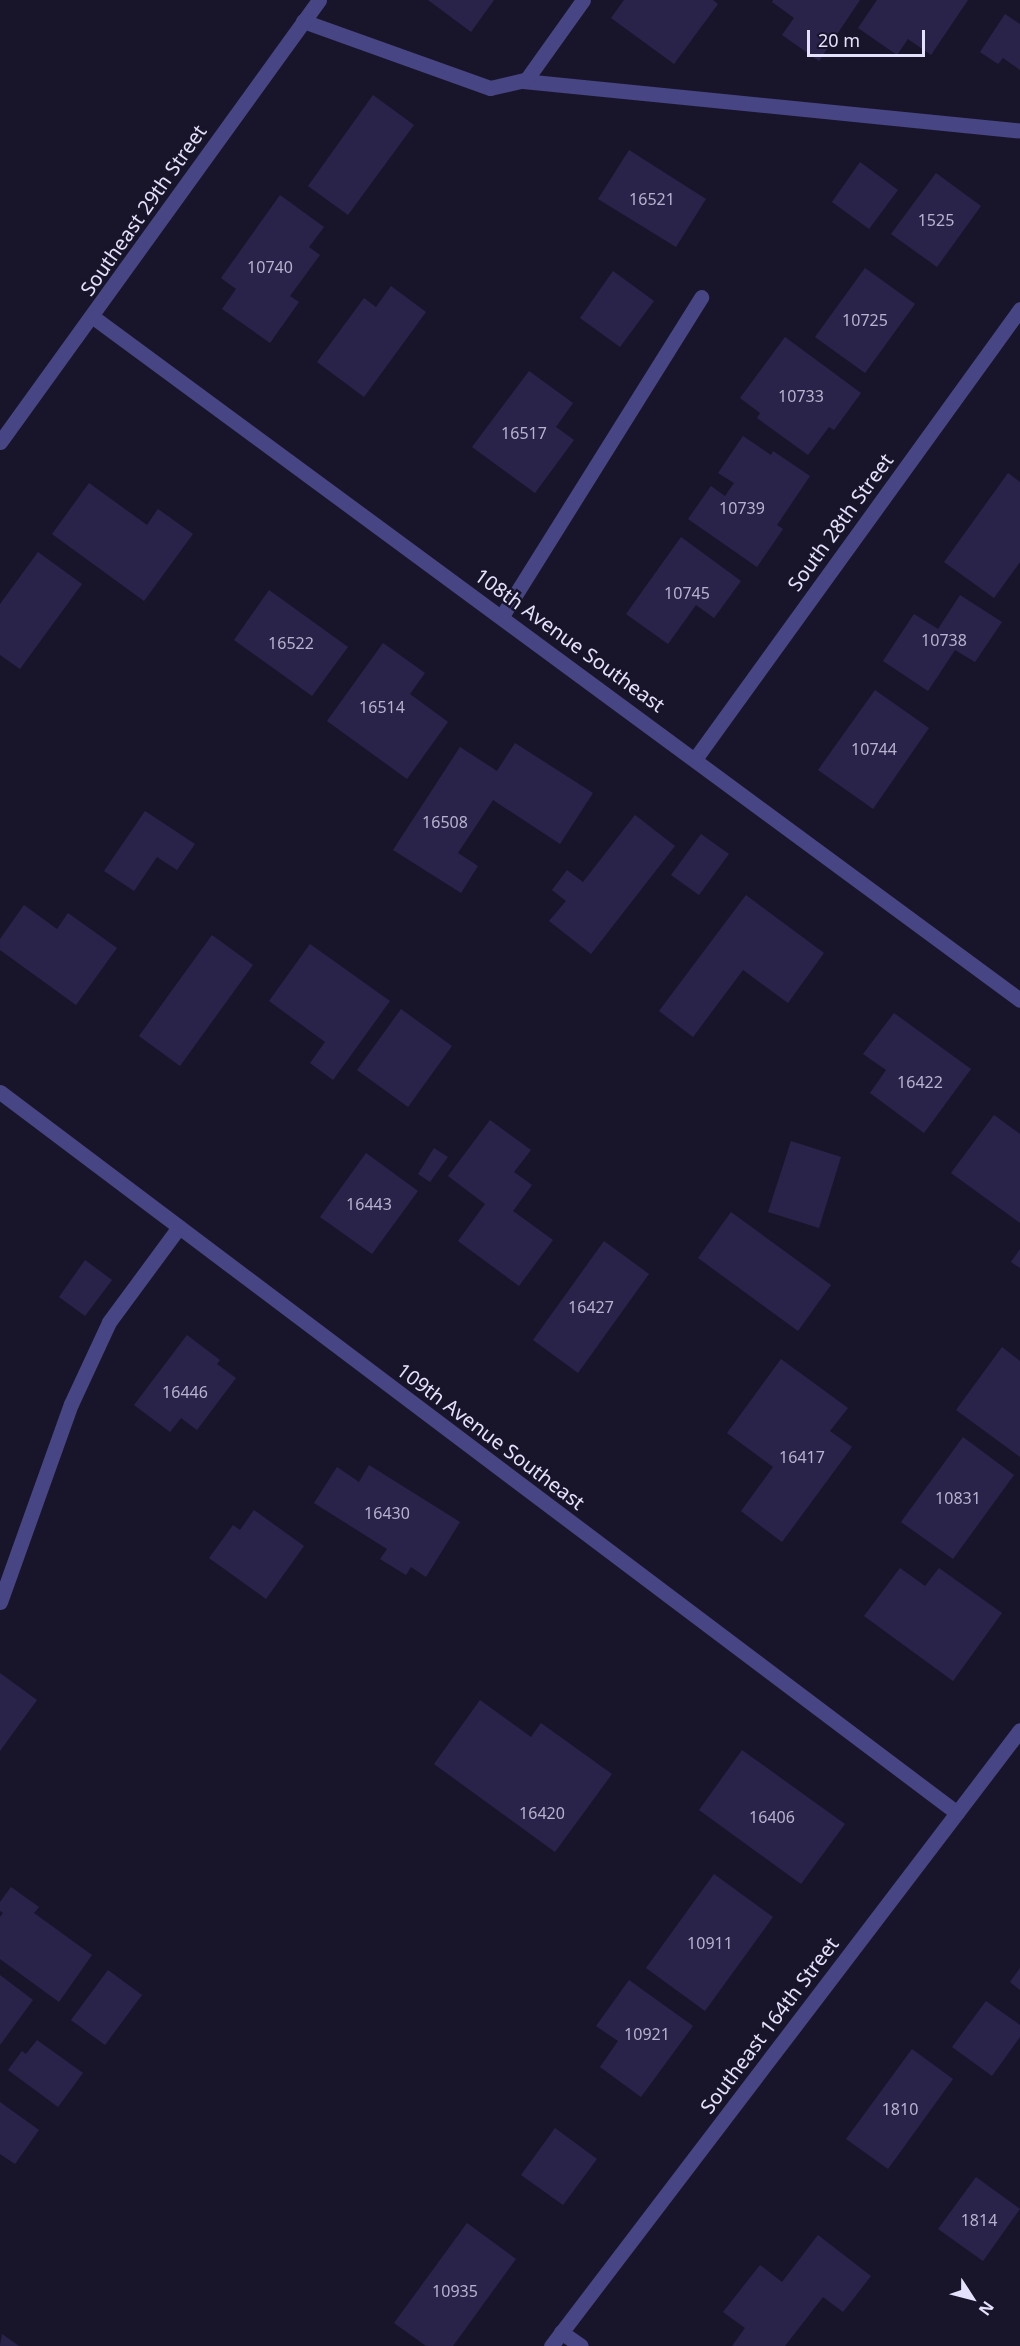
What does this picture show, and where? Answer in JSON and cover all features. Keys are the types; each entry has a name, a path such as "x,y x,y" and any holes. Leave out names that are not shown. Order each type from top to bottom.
{"street":[{"name":"Southeast 29th Street","path":"0,442 93,317 319,0"},
{"path":"523,81 583,0"},
{"path":"303,21 490,88 523,81 1020,131"},
{"path":"502,616 701,297"},
{"name":"South 28th Street","path":"695,759 1020,309"},
{"name":"108th Avenue Southeast","path":"93,317 502,616 1020,1000"},
{"name":"109th Avenue Southeast","path":"0,1092 957,1813"},
{"path":"0,1602 71,1404 109,1322 179,1227"},
{"name":"Southeast 164th Street","path":"551,2346 1020,1730"},
{"path":"561,2332 581,2346"}],"building":[{"path":"428,0 494,0 471,32"},
{"path":"624,0 713,0 718,4 674,64 611,18"},
{"path":"773,0 860,0 819,61 782,35 794,18 772,2"},
{"path":"877,0 968,0 931,55 908,39 897,55 858,28"},
{"path":"1005,14 1020,24 1020,70 1003,58 998,64 980,52"},
{"path":"373,95 414,125 348,215 308,186"},
{"path":"629,150 706,199 676,247 598,199"},
{"path":"860,162 898,190 869,229 832,202"},
{"path":"936,173 981,206 937,267 891,234"},
{"path":"280,195 324,227 309,247 320,255 290,296 299,302 270,343 222,309 236,289 221,278"},
{"path":"865,268 915,304 865,373 815,337"},
{"path":"613,271 654,301 620,347 580,318"},
{"path":"391,286 426,312 364,397 317,362 364,298 376,307"},
{"path":"785,337 861,393 834,430 829,427 808,455 757,418 760,413 740,398"},
{"path":"529,371 573,403 556,427 574,440 535,493 472,447"},
{"path":"743,436 771,455 773,451 810,476 777,525 783,529 757,567 688,519 711,486 725,496 734,483 718,473"},
{"path":"1008,473 1020,482 1020,562 994,598 944,562"},
{"path":"89,483 147,525 158,509 193,534 144,601 52,534"},
{"path":"681,537 741,581 714,618 696,605 668,644 626,614"},
{"path":"38,552 82,584 20,669 0,655 0,604"},
{"path":"269,590 348,647 312,696 234,640"},
{"path":"960,595 1002,622 975,662 955,650 928,691 883,661 914,614 938,629"},
{"path":"383,643 425,673 410,694 448,722 407,779 327,721"},
{"path":"875,690 929,728 873,809 818,770"},
{"path":"515,743 593,793 560,844 493,800 458,853 478,866 461,893 393,850 460,747 497,771"},
{"path":"145,811 195,844 177,870 157,857 134,891 104,871"},
{"path":"635,815 675,846 591,954 549,921 566,901 552,890 567,870 583,882"},
{"path":"701,834 729,854 699,895 671,875"},
{"path":"746,895 824,953 788,1003 743,970 693,1037 659,1011"},
{"path":"24,905 57,929 68,913 117,948 76,1005 0,950 0,939"},
{"path":"212,935 253,965 180,1066 139,1036"},
{"path":"310,944 390,1001 333,1080 310,1063 325,1042 269,1001"},
{"path":"401,1009 452,1046 408,1107 357,1070"},
{"path":"894,1013 971,1069 924,1133 870,1093 886,1070 863,1054"},
{"path":"994,1115 1020,1134 1020,1223 951,1173"},
{"path":"490,1120 531,1150 514,1172 532,1185 513,1211 553,1240 519,1286 458,1241 485,1204 448,1176"},
{"path":"791,1141 841,1157 819,1228 768,1212"},
{"path":"434,1148 448,1157 430,1182 418,1174"},
{"path":"366,1153 418,1191 372,1254 320,1217"},
{"path":"731,1212 831,1285 798,1331 698,1258"},
{"path":"604,1241 649,1274 578,1373 533,1340"},
{"path":"1020,1249 1020,1268 1011,1262"},
{"path":"85,1260 112,1280 85,1316 59,1297"},
{"path":"187,1335 220,1360 217,1364 236,1378 197,1430 181,1418 170,1432 134,1405"},
{"path":"1002,1347 1020,1361 1020,1457 956,1410"},
{"path":"781,1359 848,1408 830,1431 852,1447 782,1542 741,1511 773,1467 727,1433"},
{"path":"963,1437 1014,1475 953,1559 901,1522"},
{"path":"369,1465 460,1522 426,1577 411,1567 406,1575 380,1559 387,1549 314,1503 337,1467 359,1482"},
{"path":"254,1510 304,1546 266,1599 209,1558 233,1525 240,1530"},
{"path":"900,1568 925,1586 939,1568 1002,1613 953,1681 864,1616"},
{"path":"0,1673 37,1700 0,1751"},
{"path":"480,1700 531,1737 541,1723 612,1774 555,1852 434,1764"},
{"path":"742,1750 845,1824 801,1884 699,1810"},
{"path":"714,1874 773,1917 705,2011 646,1968"},
{"path":"11,1887 39,1907 34,1913 92,1955 59,2002 0,1959 0,1917 3,1913 0,1911 0,1902"},
{"path":"1020,1968 1020,1990 1010,1982"},
{"path":"108,1970 142,1995 105,2045 71,2020"},
{"path":"0,1975 33,2000 0,2045"},
{"path":"629,1980 693,2026 641,2097 600,2067 618,2041 596,2026"},
{"path":"986,2001 1020,2025 1020,2037 992,2076 952,2047"},
{"path":"37,2040 83,2073 58,2107 8,2070 22,2051 26,2054"},
{"path":"912,2049 953,2079 888,2169 846,2139"},
{"path":"0,2102 39,2130 15,2164 0,2154"},
{"path":"555,2128 597,2159 563,2205 521,2175"},
{"path":"976,2177 1020,2209 983,2261 938,2229"},
{"path":"467,2223 516,2259 453,2346 426,2346 394,2323"},
{"path":"818,2235 871,2276 843,2312 823,2297 785,2346 732,2346 745,2328 723,2312 760,2265 782,2282"},
{"path":"2,2334 19,2346 0,2346"}]}
